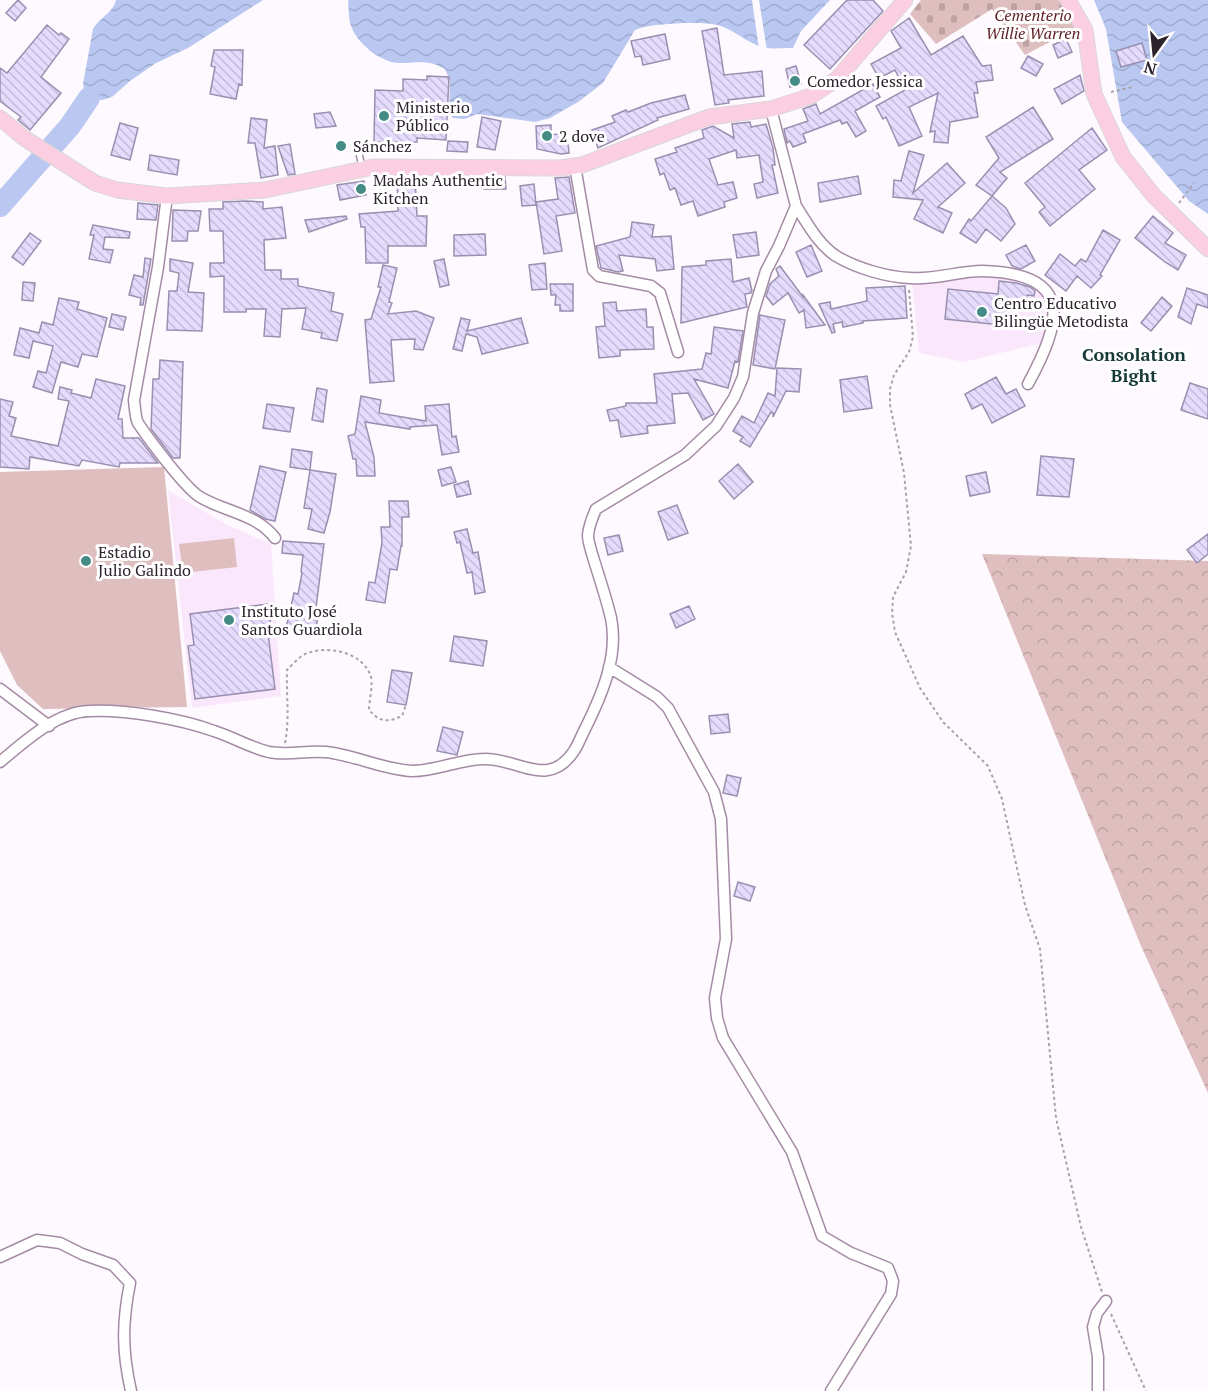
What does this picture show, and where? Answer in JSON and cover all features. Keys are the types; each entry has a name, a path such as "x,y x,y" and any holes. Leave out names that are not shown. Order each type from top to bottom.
{"main road":[{"path":"0,117 24,138 95,183 117,190 167,196 265,190 370,170 575,166 709,117 771,109 811,96 837,79 905,0"},
{"path":"1068,0 1085,30 1094,94 1123,158 1154,196 1208,249"}],"street":[{"path":"771,109 796,206 819,241 836,255 860,267 908,278 939,278 981,271 1012,274 1032,280 1049,293 1053,321 1050,340 1028,384"},
{"path":"575,166 593,270 599,276 651,286 660,293 678,352"},
{"path":"167,196 158,267 134,400 137,420 185,484 198,496 254,519 268,529 275,538"},
{"path":"0,762 22,743 49,726 65,717 88,711 155,717 212,730 266,751 282,754 308,751 331,752 411,771 441,768 482,759 500,760 534,771 548,771 562,764 574,751 590,719 613,650 611,620 588,538 590,522 596,509 685,455 716,426 734,399 743,377 753,313 766,271 796,206"},
{"path":"609,667 657,697 668,708 714,792 721,819 725,897 726,939 715,998 723,1038 792,1152 822,1236 851,1253 888,1268 893,1281 891,1294 831,1391"},
{"path":"0,689 49,726"},
{"path":"0,1257 38,1240 60,1243 113,1265 125,1275 130,1283 125,1312 123,1347 131,1391"},
{"path":"1098,1391 1098,1357 1093,1327 1097,1313 1106,1301"}],"lane":[{"path":"359,153 370,170"}],"path":[{"path":"1111,92 1133,87"},
{"path":"1178,205 1194,183"},
{"path":"908,278 913,337 909,352 894,375 890,388 890,405 904,473 911,546 906,572 893,597 892,613 895,632 920,688 943,722 988,766 1002,799 1025,905 1040,949 1056,1118 1081,1227 1106,1301 1146,1391"},
{"path":"282,754 289,723 286,697 287,670 304,654 325,651 345,652 362,661 371,675 369,710 378,720 388,722 402,716 406,705"}],"shaded area":[{"name":"Centro Educativo Bilingüe Metodista","path":"981,277 1006,277 1031,282 1048,300 1048,324 1042,343 964,362 919,353 912,281 951,281"},
{"name":"Instituto José Santos Guardiola","path":"168,490 227,525 271,544 281,696 192,708"}],"green space":[{"name":"Cementerio Willie Warren","path":"921,0 1059,0 1076,28 1025,55 992,9 936,44 910,14"},
{"name":"Estadio Julio Galindo","path":"164,467 187,707 43,709 17,685 0,651 0,472"},
{"path":"234,538 237,567 183,573 179,544"},
{"path":"982,554 1208,561 1208,1093 1141,946"}],"water":[{"path":"116,0 263,0 188,48 156,63 112,97 102,100 89,98 83,84 93,29 112,8"},
{"path":"348,0 830,0 801,31 793,48 765,48 724,27 711,24 663,24 635,30 603,83 578,102 550,118 535,122 477,114 465,119 453,118 449,114 450,81 445,69 428,63 392,62 371,52 359,40 352,28"},
{"path":"1094,0 1208,0 1208,214 1189,201 1122,122 1106,29"}],"pier":[{"path":"752,0 759,0 767,51 759,49"}],"building":[{"path":"18,0 26,8 15,21 6,13"},
{"path":"847,0 873,0 883,11 830,69 804,45"},
{"path":"909,18 931,55 963,36 982,66 991,65 993,80 976,82 978,93 974,93 978,117 950,122 948,143 934,142 935,131 930,132 938,93 909,107 922,136 899,146 886,117 883,119 876,106 905,90 895,70 879,78 871,64 901,48 891,31"},
{"path":"47,25 59,35 61,33 69,39 41,77 61,93 30,130 18,120 21,117 0,101 0,68 7,73"},
{"path":"717,28 724,75 762,71 764,96 728,100 729,103 715,105 702,31"},
{"path":"665,34 670,59 643,65 641,56 635,57 631,41"},
{"path":"1066,39 1072,52 1058,58 1053,45"},
{"path":"1142,43 1147,60 1121,67 1116,51"},
{"path":"214,50 243,50 242,85 239,84 236,99 210,94 215,67 211,66"},
{"path":"1028,56 1043,64 1036,76 1021,68"},
{"path":"796,66 801,84 790,87 786,69"},
{"path":"1080,75 1084,91 1062,104 1054,89"},
{"path":"427,76 449,77 446,140 417,138 417,142 374,142 375,90 403,91 403,79 427,80"},
{"path":"873,84 880,97 855,111 866,131 856,137 847,122 842,124 840,120 803,134 806,142 793,147 790,141 787,143 784,129 808,121 803,109 816,104 820,114"},
{"path":"685,95 689,109 657,118 658,120 598,148 592,130 615,122 612,116 626,110 628,112 651,103"},
{"path":"1033,107 1053,139 1000,172 1007,178 992,196 976,185 999,158 986,137"},
{"path":"330,112 336,126 316,128 314,114"},
{"path":"482,117 501,121 495,150 477,147"},
{"path":"251,118 267,120 264,148 275,146 278,175 261,178 255,143 248,143"},
{"path":"750,122 751,127 766,124 773,148 775,165 772,165 778,193 757,198 754,184 763,182 759,155 737,158 736,150 709,159 718,185 733,182 737,198 724,202 725,207 698,216 693,201 681,205 675,188 670,190 664,173 660,175 655,159 677,152 675,148 704,138 702,130 713,126 734,138 732,124"},
{"path":"120,123 138,128 130,160 111,155"},
{"path":"551,125 551,135 567,133 569,153 561,154 537,149 536,126"},
{"path":"1092,128 1107,150 1079,170 1095,189 1050,226 1039,212 1045,207 1025,183"},
{"path":"448,141 468,142 467,152 447,151"},
{"path":"290,144 295,174 288,175 278,146"},
{"path":"909,151 924,155 913,193 947,163 965,183 938,207 952,213 943,233 914,219 923,200 893,197 894,180 901,181"},
{"path":"150,155 179,160 177,175 148,170"},
{"path":"858,176 861,194 820,202 818,183"},
{"path":"397,177 415,177 417,216 427,216 426,246 388,246 388,263 366,263 365,227 361,227 359,214 398,211"},
{"path":"484,177 505,177 506,189 484,189"},
{"path":"569,177 575,213 556,216 562,251 544,254 536,202 558,199 555,178"},
{"path":"364,181 366,195 340,200 337,185"},
{"path":"534,184 536,205 522,206 520,186"},
{"path":"992,196 1006,208 1015,224 1001,241 986,229 976,243 960,233 969,219 971,221"},
{"path":"223,202 263,202 263,209 282,207 286,238 264,240 265,270 281,270 281,279 298,279 298,286 334,293 331,311 343,314 337,341 321,338 322,333 302,329 306,308 282,309 280,337 264,336 266,309 224,312 224,276 210,277 210,263 224,263 223,231 210,231 209,209 223,209"},
{"path":"138,203 158,205 156,220 137,219"},
{"path":"173,210 201,211 198,231 188,231 187,241 172,241"},
{"path":"346,216 347,219 309,232 305,220"},
{"path":"1153,216 1173,233 1165,243 1186,255 1178,270 1135,238"},
{"path":"632,222 654,225 652,237 671,236 674,269 657,271 655,259 619,255 623,271 601,268 596,246 630,237"},
{"path":"93,225 130,232 129,238 105,237 103,249 113,250 110,263 89,259 94,235 90,235"},
{"path":"1103,230 1120,240 1100,275 1102,276 1091,288 1077,276 1066,291 1045,275 1060,254 1075,266 1081,259 1086,262"},
{"path":"756,232 759,255 737,258 733,235"},
{"path":"30,233 41,241 23,265 12,257"},
{"path":"485,234 486,255 454,256 454,235"},
{"path":"811,245 822,271 807,277 796,252"},
{"path":"1026,245 1035,261 1021,269 1012,266 1006,255"},
{"path":"145,258 151,259 143,305 140,305 141,298 129,295 134,275 143,277"},
{"path":"170,259 193,263 188,292 204,293 202,331 167,330 169,291 177,291 179,273 170,271"},
{"path":"444,259 449,285 440,287 434,261"},
{"path":"731,259 733,282 749,278 752,291 745,294 747,307 681,323 682,267 706,265 706,261"},
{"path":"545,263 547,289 532,290 529,265"},
{"path":"383,265 397,268 389,302 392,303 388,314 416,311 434,318 423,350 414,349 415,339 391,340 394,381 370,383 365,320 371,319 381,287 378,287"},
{"path":"780,266 825,325 806,328 804,310 799,313 788,293 773,305 766,296 770,284 779,276 776,269"},
{"path":"999,281 1016,283 1035,291 1034,296 1027,295 1024,311 1012,309 1010,326 945,319 948,289 998,294"},
{"path":"23,282 35,283 33,301 22,300"},
{"path":"550,284 573,284 573,311 560,311 560,305 555,305 556,295 551,295"},
{"path":"905,286 907,318 863,321 863,323 843,327 842,322 833,324 835,332 832,333 819,304 830,302 831,309 867,301 866,288"},
{"path":"1187,288 1208,295 1208,308 1197,304 1191,324 1178,317"},
{"path":"1162,297 1172,306 1151,331 1141,323"},
{"path":"59,298 79,302 77,309 107,318 97,357 82,354 78,367 61,362 52,393 33,387 38,371 46,373 53,346 33,341 29,358 14,355 20,328 39,333 42,322 53,325"},
{"path":"616,302 617,311 646,309 647,327 653,327 654,349 620,350 620,356 599,358 596,327 605,326 603,303"},
{"path":"112,314 126,317 123,330 109,327"},
{"path":"760,315 785,320 775,369 753,365"},
{"path":"461,318 470,320 467,331 521,318 528,343 482,354 477,337 466,334 462,351 453,349"},
{"path":"714,327 743,331 738,362 735,361 728,388 694,379 714,414 703,420 688,393 672,394 675,423 647,426 648,433 621,437 618,420 610,421 607,410 626,406 626,403 657,403 654,374 702,369 706,353 711,354"},
{"path":"160,360 183,362 180,458 173,458 151,429 153,379 159,379"},
{"path":"777,368 801,369 799,392 786,391 773,417 771,412 750,447 740,441 743,437 733,431 742,416 754,423 768,393 775,396"},
{"path":"867,376 872,408 844,412 840,380"},
{"path":"996,377 1006,394 1016,389 1025,406 992,423 982,404 972,409 965,394"},
{"path":"96,379 125,386 118,419 122,419 123,438 139,438 158,463 120,463 119,467 82,460 79,466 30,457 29,469 0,467 0,399 13,402 9,416 16,418 11,436 58,446 69,401 58,399 60,387 72,390 71,393 91,398"},
{"path":"1190,383 1208,389 1208,419 1181,410"},
{"path":"317,388 327,390 323,422 312,420"},
{"path":"361,396 381,400 379,413 426,421 425,406 449,404 452,437 456,436 459,452 442,455 437,425 410,427 410,429 365,422 374,457 375,476 357,476 356,459 353,459 348,436 355,434"},
{"path":"267,404 294,408 290,432 263,428"},
{"path":"292,449 312,452 310,470 290,467"},
{"path":"1041,456 1074,459 1069,497 1037,495"},
{"path":"738,464 753,482 734,499 719,481"},
{"path":"260,466 286,472 275,521 265,519 250,510"},
{"path":"451,467 456,482 442,486 438,470"},
{"path":"310,470 336,474 324,533 308,529 312,509 304,508"},
{"path":"986,472 990,492 970,496 966,476"},
{"path":"468,481 471,494 457,497 454,485"},
{"path":"389,501 408,501 409,517 402,517 402,546 397,570 390,569 385,603 366,600 369,582 375,583 382,543 381,527 390,527"},
{"path":"677,505 688,533 668,540 658,512"},
{"path":"467,529 473,553 478,552 485,592 475,594 472,572 467,573 460,542 457,543 454,532"},
{"path":"1208,534 1208,554 1197,563 1187,550"},
{"path":"619,535 623,551 608,555 604,538"},
{"path":"283,541 324,544 315,634 286,628 294,593 298,594 303,555 282,553"},
{"path":"268,604 271,626 267,625 275,689 195,699 188,646 194,645 190,614"},
{"path":"689,606 695,619 676,628 670,614"},
{"path":"454,636 487,641 483,666 450,661"},
{"path":"392,670 412,673 406,705 387,702"},
{"path":"728,714 730,732 711,734 709,716"},
{"path":"443,727 463,732 457,755 437,751"},
{"path":"727,775 741,778 737,796 723,793"},
{"path":"738,882 755,887 750,901 734,896"}],"waterway":[{"path":"0,206 70,126 89,98"}],"place":[{"name":"Comedor Jessica","path":"795,81"},
{"name":"Ministerio Público","path":"384,116"},
{"name":"2 dove","path":"547,136"},
{"name":"Sánchez","path":"341,146"},
{"name":"Madahs Authentic Kitchen","path":"361,189"},
{"name":"Centro Educativo Bilingüe Metodista","path":"982,312"},
{"name":"Estadio Julio Galindo","path":"86,561"},
{"name":"Instituto José Santos Guardiola","path":"229,620"}],"district":[{"name":"Consolation Bight","path":"1134,365"}]}
